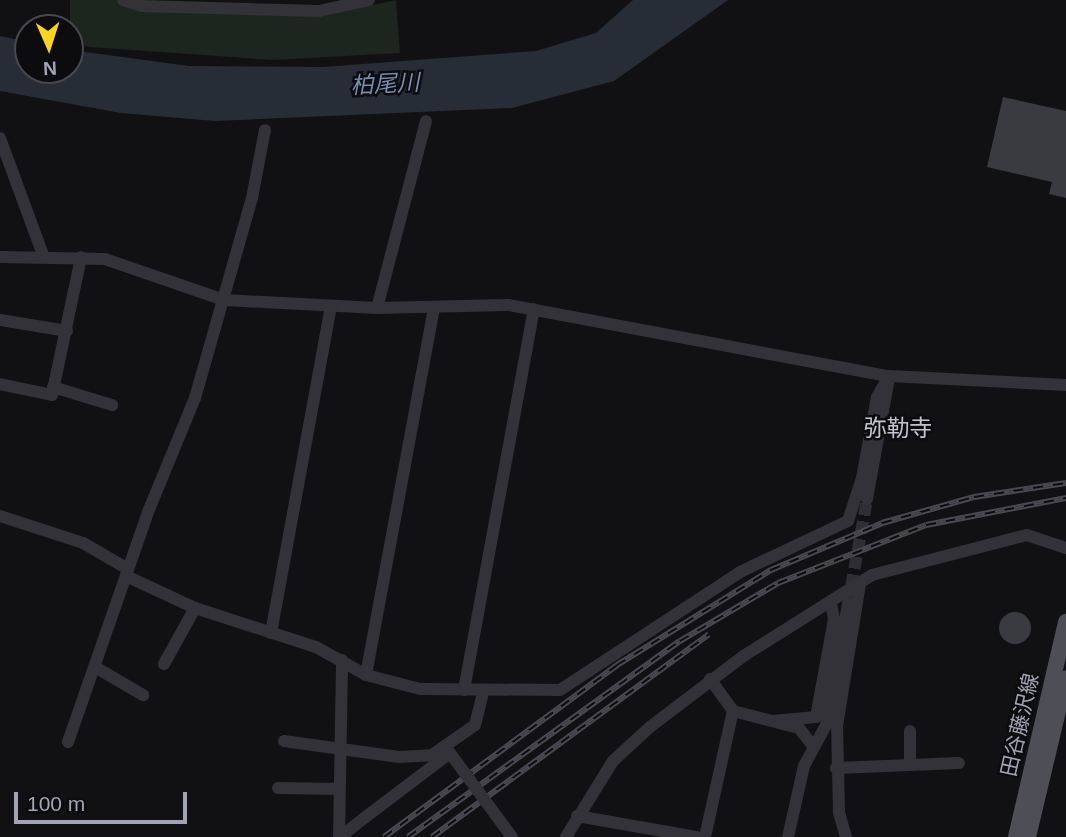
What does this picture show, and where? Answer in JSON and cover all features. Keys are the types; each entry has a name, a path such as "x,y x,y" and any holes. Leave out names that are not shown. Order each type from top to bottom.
{"main road":[{"name":"田谷藤沢線","path":"1016,837 1066,622"},
{"name":"田谷藤沢線","path":"1028,837 1066,678"}],"street":[{"path":"123,0 141,6 319,10 369,0"},
{"path":"377,308 426,121"},
{"path":"68,742 127,573 195,398 252,198 265,130"},
{"path":"0,138 43,255"},
{"path":"0,257 43,255 117,261 224,300 331,307 534,309 889,376 1066,385"},
{"path":"0,384 52,395 81,257"},
{"path":"271,633 331,307"},
{"path":"366,675 434,307"},
{"path":"464,690 534,309"},
{"path":"0,320 67,331"},
{"path":"0,516 83,543 127,573 195,608 342,660 366,675 420,689 549,692 568,686 603,657 740,572 848,521 860,488 877,397 889,376"},
{"path":"867,499 889,376"},
{"path":"53,387 112,405"},
{"path":"566,837 577,816 620,755 710,679 860,584 905,563 1027,535 1066,548"},
{"path":"846,837 836,768 860,584"},
{"path":"773,721 817,717 834,619 831,603"},
{"path":"788,837 804,766 826,725 848,604"},
{"path":"164,664 195,608"},
{"path":"339,837 342,660"},
{"path":"95,667 143,695"},
{"path":"710,679 733,711 799,728 814,747"},
{"path":"284,741 432,755 475,725 484,691"},
{"path":"705,837 733,711"},
{"path":"909,765 910,731"},
{"path":"339,837 450,753 512,837"},
{"path":"836,768 960,763"},
{"path":"278,788 339,789"},
{"path":"577,816 696,837"}],"shaded area":[{"path":"70,0 117,0 141,10 368,6 396,0 400,53 273,60 90,47 84,46 84,14 70,14"}],"water":[{"name":"柏尾川","path":"633,0 728,0 614,81 512,108 215,121 121,113 0,91 0,36 14,39 14,84 84,84 84,52 189,66 323,67 536,51 596,33"}],"building":[{"path":"1003,97 1066,111 1066,198 1049,194 1052,182 987,167"},
{"path":"1015,612 1026,617 1031,628 1026,639 1015,644 1004,639 999,628 1004,617"}],"tunnel":[{"path":"848,604 867,499"}],"railway":[{"path":"384,837 617,665 771,570 882,523 974,497 1066,483"},
{"path":"408,837 680,641 778,583 926,525 1066,498"},
{"path":"432,837 709,634"}],"district":[{"name":"弥勒寺","path":"898,428"}]}
